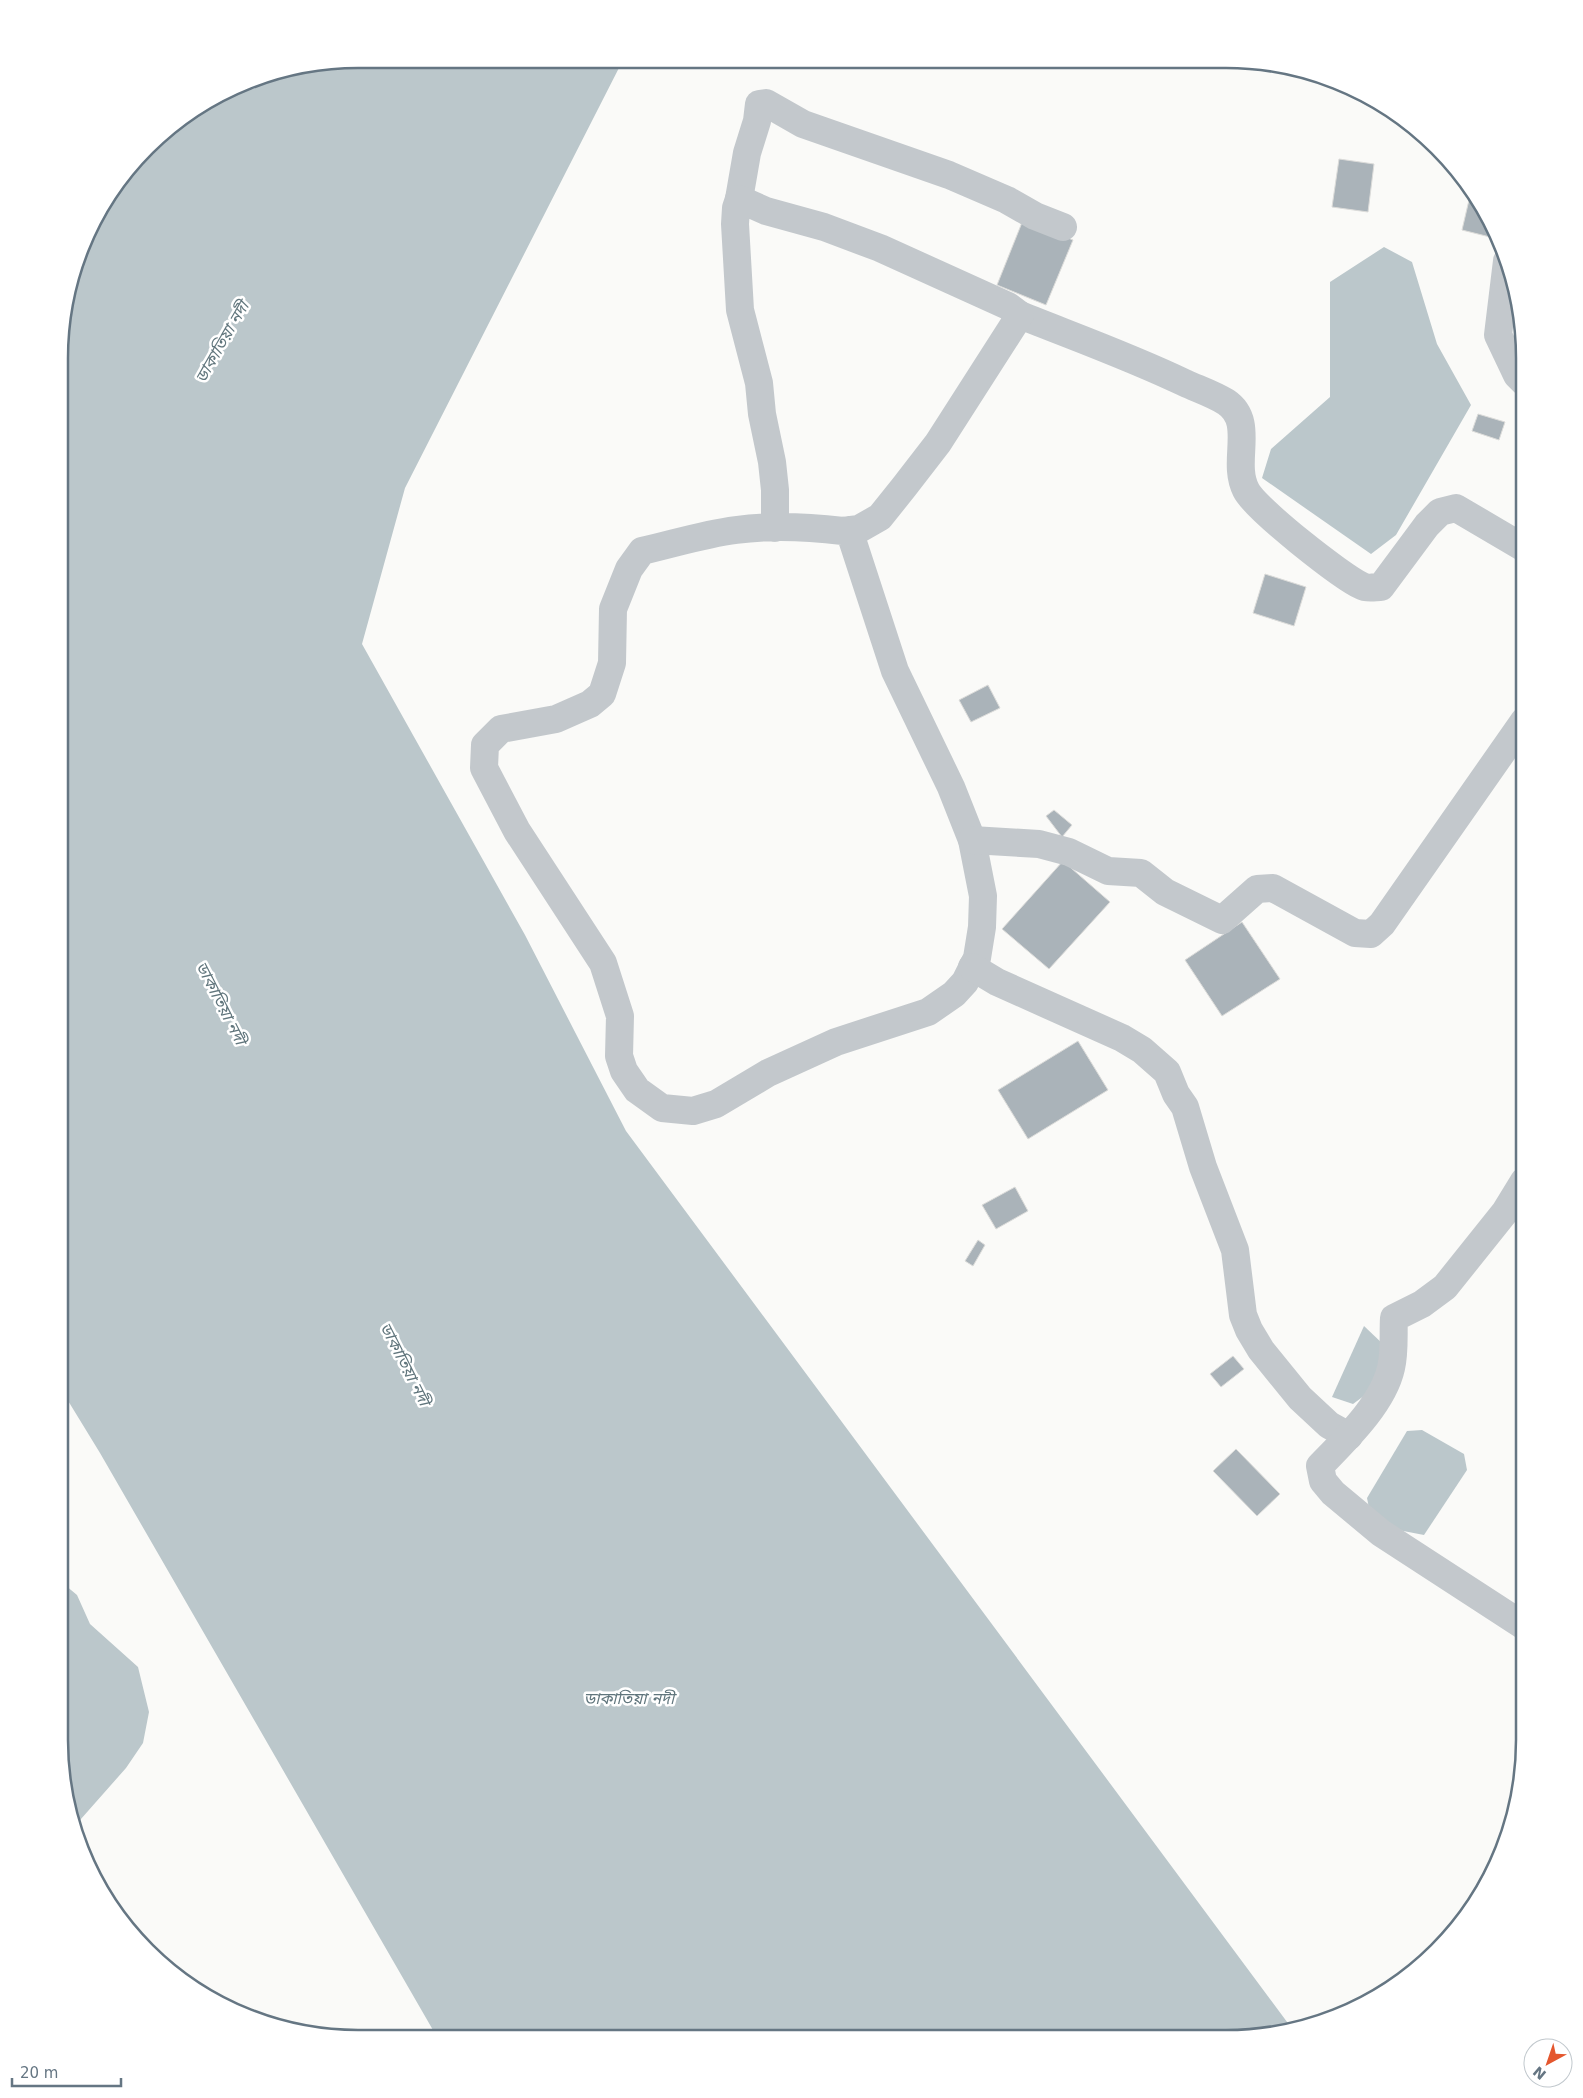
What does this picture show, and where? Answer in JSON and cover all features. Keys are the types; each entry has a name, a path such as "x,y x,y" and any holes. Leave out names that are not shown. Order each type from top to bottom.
{"street":[{"path":"775,528 775,490 772,462 762,414 759,383 740,310 735,224 736,208 740,199 759,104 766,103 803,124 949,175 1007,200 1035,216 1063,227"},
{"path":"740,199 766,211 824,227 880,248 1008,306 1020,315 1150,366 1226,402 1237,413 1242,427 1239,458 1245,490 1257,504 1336,570 1364,587 1381,587 1427,525 1440,512 1456,508 1516,543"},
{"path":"1505,279 1498,335 1516,373"},
{"path":"849,530 895,670 951,787 972,840 982,896 982,927 977,958 965,982 954,994 928,1012 836,1042 768,1073 716,1104 693,1111 662,1108 637,1090 624,1071 619,1056 620,1016 603,964 516,831 484,768 485,745 502,729 556,719 590,704 602,694 612,663 613,609 629,569 642,551 736,530 801,526 843,531 849,530 859,529 880,517 938,443 1020,315"},
{"path":"972,840 1039,844 1069,852 1108,871 1141,873 1166,892 1222,920 1258,889 1273,888 1356,933 1371,934 1382,924 1516,732"},
{"path":"972,967 997,982 1122,1038 1142,1050 1167,1072 1176,1094 1185,1107 1203,1167 1235,1250 1243,1315 1249,1330 1261,1350 1300,1398 1329,1425 1348,1436"},
{"path":"1516,1194 1505,1212 1445,1287 1422,1304 1394,1318 1392,1366 1386,1387 1348,1436 1320,1466 1322,1481 1333,1493 1381,1532 1516,1621"}],"water":[{"name":"ডাকাতিয়া নদী","path":"338,68 619,68 405,488 362,644 525,935 626,1131 1288,2024 1245,2030 433,2030 68,1401 68,338 73,301 83,264 106,212 127,181 152,152 181,127 212,106 264,83 301,73"},
{"path":"1384,247 1412,262 1437,344 1471,405 1396,535 1371,554 1262,478 1271,449 1330,397 1330,282"},
{"path":"1364,1326 1385,1346 1376,1387 1353,1404 1332,1397"},
{"path":"1422,1430 1464,1454 1467,1470 1424,1535 1393,1529 1370,1513 1367,1498 1407,1431"},
{"path":"68,1588 77,1595 90,1624 138,1667 149,1712 143,1743 126,1768 79,1821 68,1760"}],"building":[{"path":"1339,159 1374,164 1368,212 1332,207"},
{"path":"1469,200 1470,200 1489,237 1462,230"},
{"path":"1023,220 1073,240 1046,305 997,285"},
{"path":"1478,414 1505,422 1499,440 1472,431"},
{"path":"1265,574 1306,587 1294,626 1253,613"},
{"path":"988,685 1000,708 971,722 959,700"},
{"path":"1054,810 1072,825 1062,837 1046,816"},
{"path":"1063,861 1110,902 1049,969 1002,929"},
{"path":"1242,922 1280,979 1222,1016 1185,960"},
{"path":"1078,1041 1108,1090 1028,1139 998,1090"},
{"path":"1015,1187 1028,1211 996,1229 982,1205"},
{"path":"978,1240 985,1245 973,1266 965,1261"},
{"path":"1233,1356 1244,1369 1221,1387 1210,1374"},
{"path":"1236,1449 1280,1494 1257,1516 1213,1471"}]}
